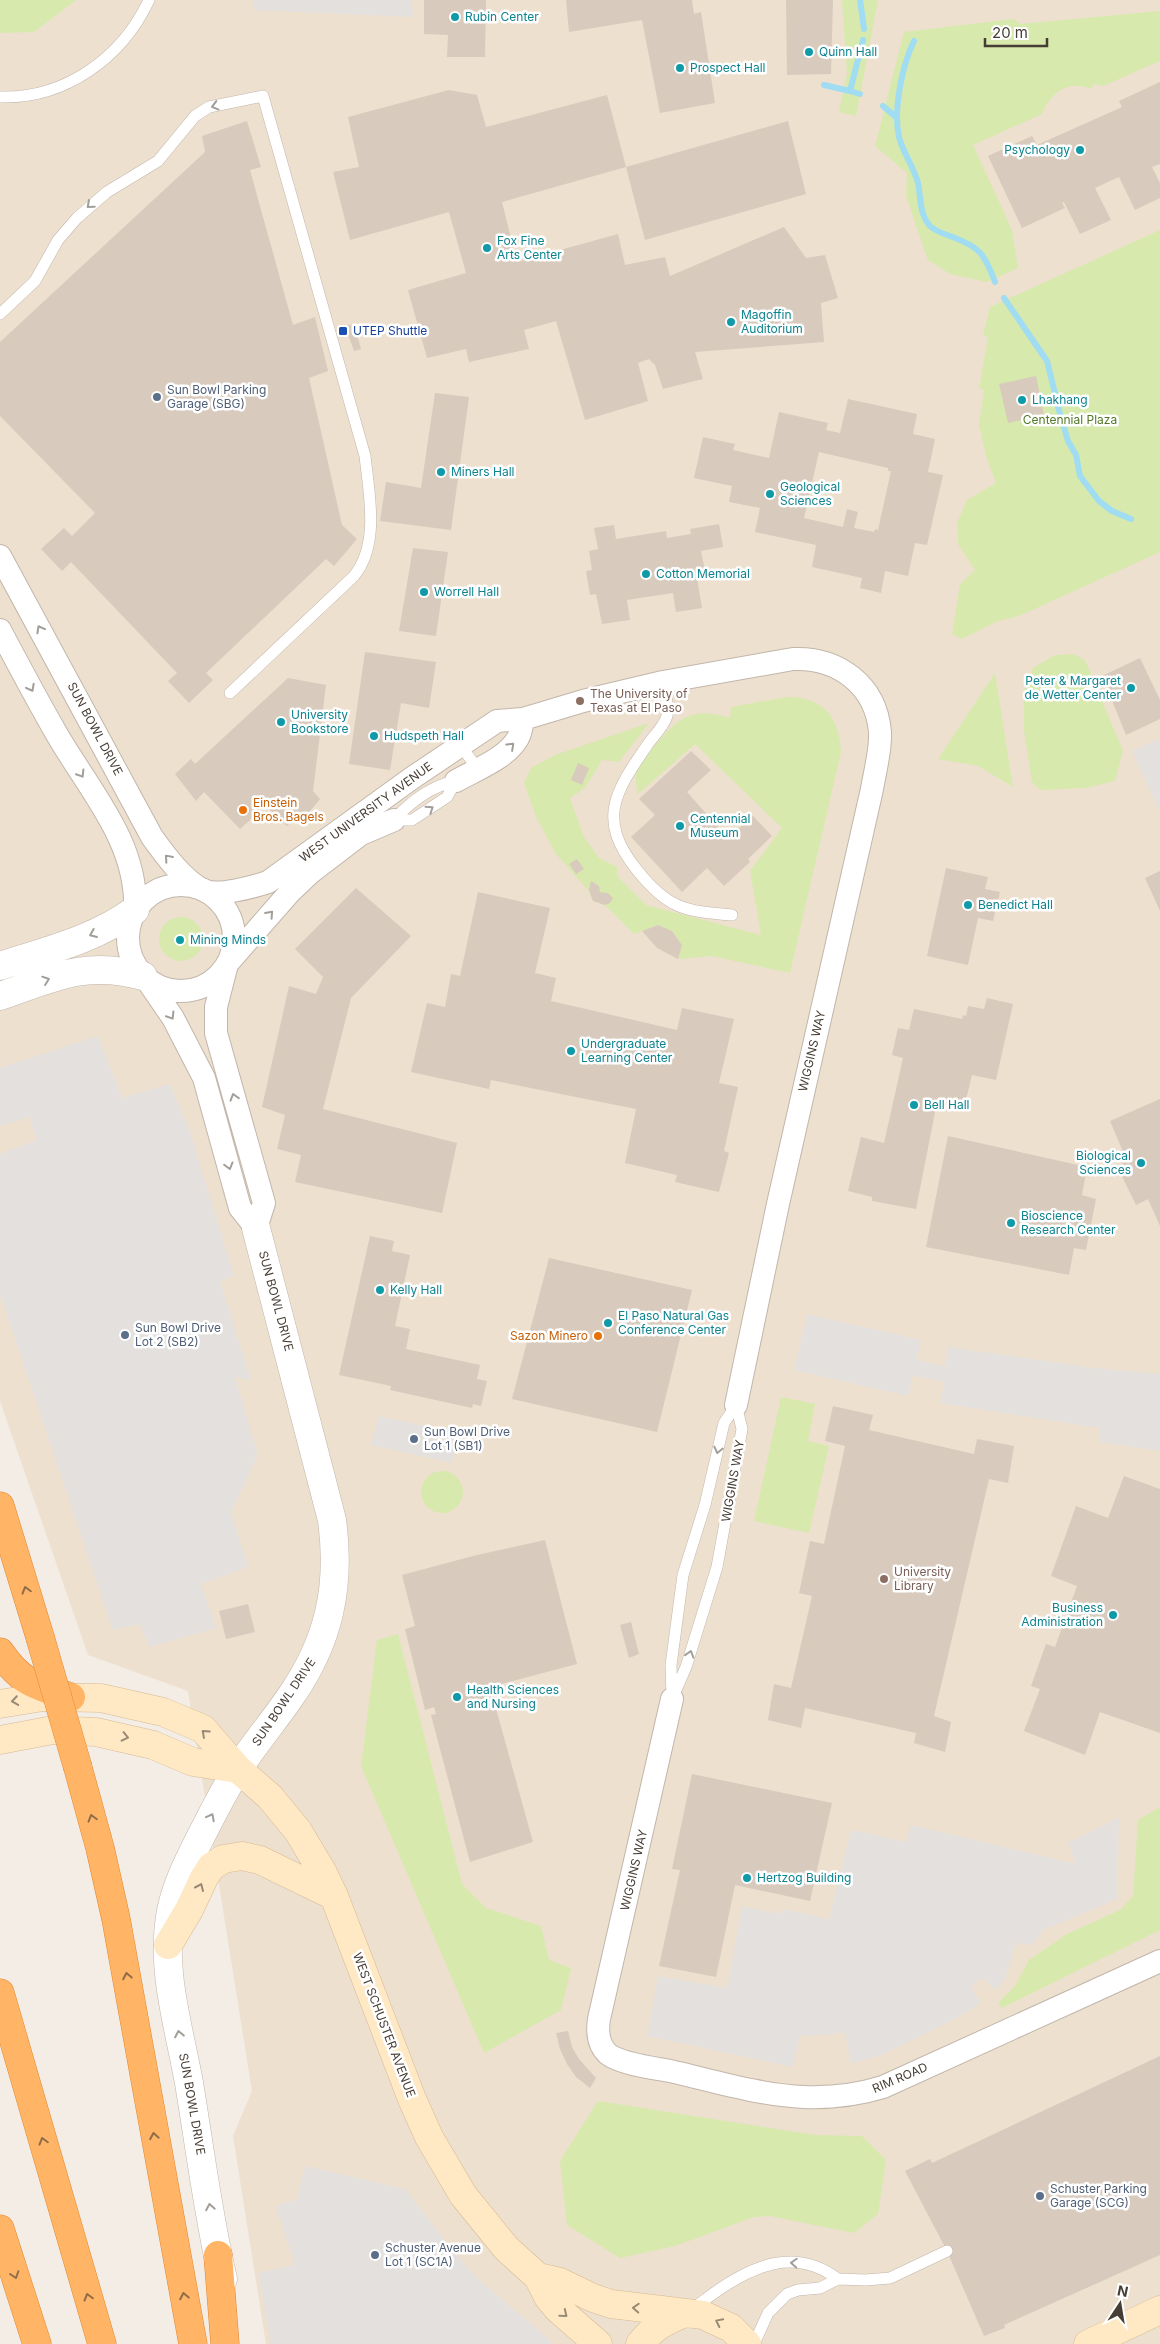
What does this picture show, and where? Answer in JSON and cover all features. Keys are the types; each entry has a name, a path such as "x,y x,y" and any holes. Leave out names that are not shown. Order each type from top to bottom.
{"highway":[{"path":"0,1506 40,1636 100,1848 121,1945 193,2344"},
{"path":"0,1652 17,1674 27,1682 71,1697"},
{"path":"0,1993 102,2344"},
{"path":"0,2229 36,2344"},
{"path":"218,2255 225,2344"}],"main road":[{"name":"WEST SCHUSTER AVENUE","path":"0,1704 43,1697 71,1697 121,1701 163,1712 203,1729 238,1768 270,1797 298,1831 323,1873 334,1896 412,2099 442,2161 480,2218 506,2248 538,2277 548,2297 557,2308 598,2344"},
{"path":"0,1740 53,1730 96,1732 152,1744 193,1762 238,1768"},
{"path":"168,1944 189,1910 211,1867 223,1859 242,1856 260,1860 334,1896"},
{"name":"WEST SCHUSTER AVENUE","path":"538,2277 560,2282 593,2298 611,2304 685,2313 717,2320 731,2328 747,2344"},
{"path":"1088,2344 1160,2310"},
{"path":"640,2344 654,2329 667,2320 685,2313"}],"street":[{"name":"SUN BOWL DRIVE","path":"0,556 152,837 179,870 204,891"},
{"path":"0,630 55,732 123,843 134,879 135,910 129,928 128,940 134,962 172,1018 204,1078 240,1208 256,1228"},
{"name":"WEST UNIVERSITY AVENUE","path":"204,891 242,890 268,882 460,745 497,721 523,719 583,701 663,682 807,658 835,666 850,675 862,685 871,698"},
{"name":"WIGGINS WAY","path":"736,1406 778,1204 872,789 880,733 871,698"},
{"name":"WEST UNIVERSITY AVENUE","path":"456,782 514,744 520,736 523,719"},
{"name":"WEST UNIVERSITY AVENUE","path":"227,964 290,892 310,873 361,834 394,820"},
{"path":"0,966 92,935 120,921 152,895 168,887 186,886 204,891 222,905 233,926 231,951 216,1007 216,1032 264,1203 256,1228"},
{"path":"0,996 82,970 109,969 143,976 158,986 169,990 193,990 214,980 227,964"},
{"name":"SUN BOWL DRIVE","path":"238,2344 218,2255 189,2082 172,1999 168,1944 171,1912 184,1871 238,1768 291,1696 314,1660 322,1641 331,1607 335,1570 332,1520 256,1228"},
{"name":"WIGGINS WAY","path":"600,2041 597,2032 599,2019 672,1700"},
{"name":"RIM ROAD","path":"600,2041 608,2054 618,2059 768,2093 804,2097 849,2095 883,2087 1160,1961"}],"lane":[{"path":"0,97 36,94 60,86 100,65 132,30 149,0"},
{"path":"0,314 16,301 35,281 58,240 77,218 107,192 158,161 195,116 210,107 263,96 365,456 370,496 370,535 365,559 354,576 230,693"},
{"path":"663,682 667,703 666,719 628,775 613,808 613,827 623,853 650,886 677,907 691,911 732,915"},
{"path":"460,745 478,769"},
{"name":"WEST UNIVERSITY AVENUE","path":"394,820 412,820 447,797 456,782"},
{"name":"WIGGINS WAY","path":"672,1700 671,1665 683,1575 705,1505 724,1423 736,1406"},
{"name":"WIGGINS WAY","path":"672,1700 686,1668 719,1558 742,1429 736,1406"},
{"path":"754,2344 768,2313 787,2294 798,2290 820,2288 838,2279 866,2280 890,2278 947,2251"},
{"path":"685,2313 754,2269 779,2262 806,2263 825,2269 838,2279"}],"shaded area":[{"name":"The University of Texas at El Paso","path":"0,0 1160,0 1160,2344 266,2344 233,2136 252,2091 188,1691 88,1655 0,1401"},
{"path":"252,0 412,0 413,17 255,10"},
{"path":"1160,738 1160,810 1159,810 1132,751"},
{"name":"Sun Bowl Drive Lot 2 (SB2)","path":"98,1036 122,1098 170,1084 190,1132 234,1276 220,1281 251,1380 235,1377 258,1455 231,1512 248,1567 201,1584 216,1628 149,1647 140,1624 113,1630 0,1294 0,1154 37,1140 29,1117 0,1126 0,1068"},
{"path":"807,1314 921,1340 917,1360 945,1367 948,1347 1095,1368 1160,1374 1160,1451 1099,1442 1100,1428 940,1403 944,1382 913,1375 908,1396 794,1370"},
{"name":"Sun Bowl Drive Lot 1 (SB1)","path":"379,1416 456,1433 452,1463 371,1445"},
{"path":"1119,1818 1117,1899 1043,1930 1033,1945 1016,1943 1004,1981 996,1990 982,1978 971,1987 981,2003 953,2020 884,2054 851,2064 845,2033 800,2036 793,2067 647,2036 658,1976 727,1988 742,1906 780,1914 783,1909 829,1919 851,1830 906,1842 911,1825 1076,1864 1068,1843"},
{"name":"Schuster Avenue Lot 1 (SC1A)","path":"305,2166 405,2189 448,2245 477,2278 552,2342 551,2344 271,2344 258,2273 295,2265 276,2206 297,2199"}],"green space":[{"path":"0,0 76,0 34,32 0,33"},
{"path":"842,0 878,0 856,116 839,112 847,74"},
{"path":"1160,11 1160,61 1103,86 1094,84 1091,89 1074,86 1060,90 1050,100 1042,114 973,145 1012,230 1018,268 987,282 950,274 928,260 906,196 907,173 875,146 904,32 1013,19 1020,24"},
{"name":"Centennial Plaza","path":"1160,230 1160,552 1019,616 998,621 962,639 952,634 960,584 975,570 958,544 957,523 967,500 996,483 986,456 979,425 984,390 979,388 988,338 983,335 990,307"},
{"path":"1073,654 1085,660 1123,751 1115,781 1086,788 1040,790 1032,782 1024,731 1024,690 1033,668 1055,655"},
{"path":"995,673 1013,787 978,766 938,759"},
{"path":"787,697 811,701 827,711 837,729 841,752 790,973 712,956 678,959 682,945 672,931 658,925 634,934 605,905 593,901 588,890 556,854 536,817 524,783 531,768 555,755 649,723 619,762 602,760 585,788 570,798 584,837 599,858 617,867 617,876 646,905 761,935 750,871 782,828 695,744 638,794 636,777 638,767 644,757 669,730 685,718 694,714 704,713 730,718 731,707"},
{"path":"185,917 197,923 202,930 202,948 197,955 190,960 177,961 169,958 162,951 159,935 162,927 169,920"},
{"path":"781,1397 815,1404 808,1441 829,1446 809,1533 754,1521"},
{"path":"442,1471 457,1477 463,1492 457,1507 442,1513 427,1507 421,1492 427,1477"},
{"path":"398,1634 462,1884 486,1908 541,1926 549,1960 571,1968 561,2010 484,2053 361,1766 377,1640"},
{"path":"1160,1807 1160,1930 1002,2008 998,2003 1015,1986 1029,1960 1067,1934 1120,1910 1133,1896 1138,1820"},
{"path":"598,2101 815,2135 862,2136 886,2160 878,2214 854,2233 770,2216 754,2217 675,2246 620,2258 567,2225 560,2161"}],"building":[{"name":"Rubin Center","path":"424,0 486,0 485,57 447,57 448,35 424,34"},
{"name":"Prospect Hall","path":"566,0 692,0 694,14 701,12 715,103 660,113 642,20 569,32"},
{"name":"Quinn Hall","path":"786,0 833,0 831,74 787,75"},
{"name":"Psychology","path":"1160,82 1160,164 1152,167 1160,183 1160,198 1135,210 1119,177 1095,188 1111,220 1080,234 1064,202 1062,203 1065,208 1022,228 988,156 1032,136 1037,145 1122,107 1119,101"},
{"name":"Fox Fine Arts Center","path":"449,90 477,95 486,127 607,95 626,167 502,202 517,262 618,234 625,265 665,257 670,276 784,227 806,258 825,255 838,298 821,303 824,342 695,352 703,379 663,389 655,365 649,359 638,363 648,401 585,420 556,321 524,330 529,349 469,362 466,349 427,358 408,290 466,273 449,212 350,240 333,172 359,167 348,117"},
{"name":"Sun Bowl Parking Garage (SBG)","path":"247,121 261,167 250,170 293,325 315,317 328,371 309,378 342,525 357,539 334,566 326,559 206,673 213,680 189,703 168,681 177,673 71,562 62,571 41,549 64,528 72,536 95,513 0,416 0,342 205,152 202,136"},
{"path":"788,121 806,194 645,240 626,167"},
{"path":"354,324 361,349 354,351 345,326"},
{"name":"Lhakhang","path":"1036,376 1044,415 1008,423 999,384"},
{"name":"Miners Hall","path":"435,393 469,397 451,530 380,521 386,482 421,488"},
{"name":"Geological Sciences","path":"848,399 917,414 913,434 935,439 928,472 943,475 927,545 915,543 908,576 885,571 881,593 860,588 862,578 812,567 816,545 755,532 760,508 729,502 732,486 694,478 703,437 735,444 733,450 769,458 779,412 828,423 826,430 840,433","holes":["819,452 888,468 888,471 891,471 878,530 875,529 874,532 854,528 858,512 847,509 843,527 804,518"]},
{"name":"Cotton Memorial","path":"719,524 723,547 701,551 706,576 697,578 702,608 676,612 673,593 627,600 630,620 602,624 596,594 590,595 586,571 592,570 589,551 598,549 594,528 614,525 616,539 666,531 667,538 691,534 690,529"},
{"name":"Worrell Hall","path":"413,548 448,552 436,636 399,631"},
{"name":"Hudspeth Hall","path":"365,652 436,662 429,708 401,703 390,770 349,764"},
{"name":"Peter & Margaret de Wetter Center","path":"1140,658 1160,700 1160,719 1126,735 1102,676"},
{"name":"University Bookstore","path":"288,678 326,685 313,791 320,799 305,817 300,813 287,826 266,806 240,829 204,792 196,801 175,774 191,759 195,764"},
{"name":"Centennial Museum","path":"691,751 711,770 687,792 728,838 753,816 772,836 748,859 750,862 724,886 707,868 682,892 631,837 655,815 639,799"},
{"path":"578,763 589,768 582,785 571,780"},
{"path":"577,859 584,869 576,874 569,864"},
{"name":"Benedict Hall","path":"946,868 988,877 985,889 1000,892 993,921 978,918 968,965 927,956"},
{"path":"1160,871 1160,911 1145,878"},
{"path":"591,881 599,886 600,892 608,893 613,898 610,903 605,905 593,901 589,890"},
{"path":"356,888 411,936 351,998 323,1109 457,1143 442,1213 295,1182 301,1155 277,1149 285,1115 262,1107 289,986 316,994 323,977 295,949"},
{"name":"Undergraduate Learning Center","path":"478,892 550,908 535,973 556,978 551,1001 677,1030 682,1008 734,1019 719,1083 738,1087 724,1151 729,1153 719,1192 675,1182 677,1175 625,1163 636,1109 491,1080 489,1089 411,1072 427,1003 445,1007 451,974 460,976"},
{"path":"658,925 672,931 682,945 678,959 657,948 642,931"},
{"name":"Bell Hall","path":"987,998 1013,1004 996,1080 972,1075 964,1108 937,1102 916,1209 872,1201 872,1197 848,1191 861,1137 884,1143 903,1058 892,1055 898,1028 909,1030 914,1009 962,1019 963,1015 966,1016 968,1006 984,1009"},
{"name":"Biological Sciences","path":"1160,1099 1160,1226 1148,1199 1136,1205 1117,1166 1127,1161 1110,1121"},
{"name":"Bioscience Research Center","path":"948,1136 1087,1167 1082,1195 1096,1199 1086,1250 1074,1248 1069,1275 926,1247"},
{"name":"Kelly Hall","path":"370,1236 394,1241 392,1251 410,1255 395,1326 410,1329 406,1349 480,1365 477,1379 487,1381 481,1406 473,1404 472,1408 390,1390 391,1386 339,1375"},
{"name":"El Paso Natural Gas Conference Center","path":"549,1258 692,1290 657,1432 512,1399"},
{"name":"University Library","path":"833,1406 873,1415 869,1430 974,1454 977,1439 1014,1446 1008,1483 989,1479 934,1716 951,1722 945,1752 914,1743 916,1733 805,1708 801,1728 768,1720 774,1684 791,1688 812,1596 799,1593 810,1541 824,1544 845,1446 825,1441"},
{"name":"Business Administration","path":"1124,1476 1160,1489 1160,1733 1100,1712 1085,1755 1024,1731 1040,1689 1031,1686 1046,1644 1055,1647 1077,1586 1051,1576 1076,1506 1108,1518"},
{"name":"Health Sciences and Nursing","path":"545,1540 577,1664 490,1687 533,1842 470,1862 431,1715 436,1714 434,1707 425,1710 405,1629 415,1626 402,1575 473,1556"},
{"path":"248,1604 255,1632 226,1639 219,1611"},
{"path":"631,1622 639,1654 629,1658 620,1625"},
{"name":"Hertzog Building","path":"692,1774 832,1803 810,1901 735,1885 716,1977 659,1966 680,1870 672,1869"},
{"path":"568,2031 572,2047 579,2059 596,2078 590,2088 576,2077 560,2049 556,2033"},
{"name":"Schuster Parking Garage (SCG)","path":"1160,2056 1160,2255 1004,2325 1005,2328 984,2336 947,2251 905,2171 930,2159 932,2163"}],"waterway":[{"path":"860,0 864,29"},
{"path":"860,94 850,91 863,40"},
{"path":"914,41 902,75 897,126 901,143 918,183 924,216 934,229 960,240 980,252 988,264 995,282"},
{"path":"824,85 850,91"},
{"path":"883,106 897,118"},
{"path":"1004,298 1047,361 1060,414 1068,441 1076,455 1080,476 1099,501 1112,511 1131,519"}],"place":[{"name":"Rubin Center","path":"455,17"},
{"name":"Quinn Hall","path":"809,52"},
{"name":"Prospect Hall","path":"680,68"},
{"name":"Psychology","path":"1080,150"},
{"name":"Fox Fine Arts Center","path":"487,248"},
{"name":"Magoffin Auditorium","path":"731,322"},
{"name":"UTEP Shuttle","path":"343,331"},
{"name":"Sun Bowl Parking Garage (SBG)","path":"157,397"},
{"name":"Lhakhang","path":"1022,400"},
{"name":"Miners Hall","path":"441,472"},
{"name":"Geological Sciences","path":"770,494"},
{"name":"Cotton Memorial","path":"646,574"},
{"name":"Worrell Hall","path":"424,592"},
{"name":"Peter & Margaret de Wetter Center","path":"1131,688"},
{"name":"The University of Texas at El Paso","path":"580,701"},
{"name":"University Bookstore","path":"281,722"},
{"name":"Hudspeth Hall","path":"374,736"},
{"name":"Einstein Bros. Bagels","path":"243,810"},
{"name":"Centennial Museum","path":"680,826"},
{"name":"Benedict Hall","path":"968,905"},
{"name":"Mining Minds","path":"180,940"},
{"name":"Undergraduate Learning Center","path":"571,1051"},
{"name":"Bell Hall","path":"914,1105"},
{"name":"Biological Sciences","path":"1141,1163"},
{"name":"Bioscience Research Center","path":"1011,1223"},
{"name":"Kelly Hall","path":"380,1290"},
{"name":"El Paso Natural Gas Conference Center","path":"608,1323"},
{"name":"Sun Bowl Drive Lot 2 (SB2)","path":"125,1335"},
{"name":"Sazon Minero","path":"598,1336"},
{"name":"Sun Bowl Drive Lot 1 (SB1)","path":"414,1439"},
{"name":"University Library","path":"884,1579"},
{"name":"Business Administration","path":"1113,1615"},
{"name":"Health Sciences and Nursing","path":"457,1697"},
{"name":"Hertzog Building","path":"747,1878"},
{"name":"Schuster Parking Garage (SCG)","path":"1040,2196"},
{"name":"Schuster Avenue Lot 1 (SC1A)","path":"375,2255"}]}
